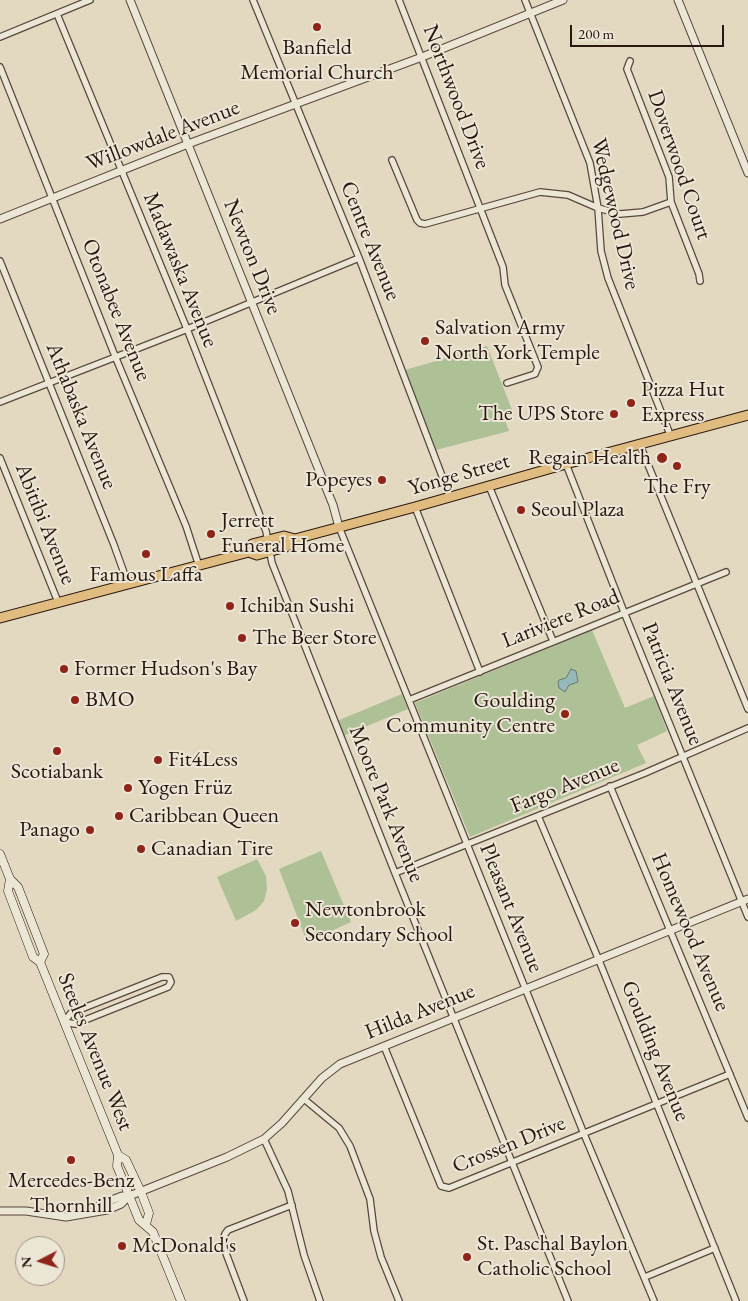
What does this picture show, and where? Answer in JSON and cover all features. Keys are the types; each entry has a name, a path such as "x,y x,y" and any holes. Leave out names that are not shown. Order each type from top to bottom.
{"main road":[{"name":"Yonge Street","path":"0,618 249,552 257,555 286,547 295,539 748,415"},
{"name":"Yonge Street","path":"249,552 252,544 284,536 295,539"},
{"name":"Steeles Avenue West","path":"0,854 10,879 18,887 44,954 40,962"},
{"name":"Steeles Avenue West","path":"10,879 8,890 33,957 40,962 118,1155 118,1166 129,1196 140,1220 153,1232 180,1301"},
{"path":"24,930 33,926"},
{"name":"Steeles Avenue West","path":"118,1155 126,1160 140,1192 148,1213 146,1224"}],"street":[{"path":"0,37 90,0"},
{"name":"Newton Drive","path":"130,0 333,506 339,527"},
{"name":"Centre Avenue","path":"253,0 294,104 359,258 450,497"},
{"name":"Northwood Drive","path":"400,0 481,207 503,267 505,285 538,367 535,374 507,383"},
{"name":"Wedgewood Drive","path":"526,0 590,163 598,208 601,251 608,278 671,437"},
{"name":"Willowdale Avenue","path":"0,218 188,144 422,57 563,0"},
{"path":"678,0 748,172"},
{"name":"Madawaska Avenue","path":"57,14 187,329 268,540"},
{"name":"Doverwood Court","path":"630,61 627,69 669,177 671,202 700,281"},
{"name":"Otonabee Avenue","path":"0,67 115,356 186,526 199,566"},
{"path":"392,160 417,220 425,224 540,192 568,195 598,208 620,214 643,212 671,202"},
{"path":"0,402 187,329 359,258"},
{"name":"Athabaska Avenue","path":"0,261 128,584"},
{"path":"640,445 748,709"},
{"name":"Abitibi Avenue","path":"0,458 58,602"},
{"name":"Patricia Avenue","path":"566,464 683,756 745,900 748,917"},
{"path":"489,486 554,641"},
{"path":"415,507 480,672"},
{"name":"Pleasant Avenue","path":"339,527 584,1134 654,1301"},
{"name":"Moore Park Avenue","path":"268,540 272,563 568,1301"},
{"name":"Lariviere Road","path":"409,700 726,572"},
{"name":"Fargo Avenue","path":"395,873 538,816 748,728"},
{"name":"Homewood Avenue","path":"610,786 748,1118"},
{"name":"Goulding Avenue","path":"538,816 598,958 736,1301"},
{"name":"Hilda Avenue","path":"0,1211 26,1211 66,1217 104,1210 121,1204 129,1196 227,1157 264,1140 322,1078 340,1064 745,900"},
{"path":"169,977 171,982 168,986 159,990 75,1024 64,1022 71,1013 155,980 169,977"},
{"path":"155,980 159,990"},
{"name":"Crossen Drive","path":"384,1046 441,1186 449,1188 730,1074"},
{"path":"304,1099 339,1128 350,1146 370,1200 374,1230 381,1257 399,1301"},
{"path":"264,1140 288,1191 304,1255 320,1301"},
{"path":"244,1301 222,1240 228,1230 292,1204"},
{"path":"645,1277 715,1248"}],"green space":[{"path":"487,346 514,415 504,418 509,431 436,450 405,370"},
{"path":"592,630 625,708 654,696 667,731 637,745 646,763 470,837 415,703"},
{"path":"402,694 408,709 343,736 337,721"},
{"path":"321,851 351,922 307,942 279,869"},
{"path":"257,859 266,876 267,889 264,901 256,910 236,921 217,877"}],"water":[{"path":"571,669 576,671 578,682 569,685 565,692 559,688 558,682 566,678"}],"place":[{"name":"Banfield Memorial Church","path":"317,27"},
{"name":"Salvation Army North York Temple","path":"425,341"},
{"name":"Pizza Hut Express","path":"631,403"},
{"name":"The UPS Store","path":"614,414"},
{"name":"Regain Health","path":"662,458"},
{"name":"The Fry","path":"677,466"},
{"name":"Popeyes","path":"382,480"},
{"name":"Seoul Plaza","path":"521,510"},
{"name":"Jerrett Funeral Home","path":"211,534"},
{"name":"Famous Laffa","path":"146,554"},
{"name":"Ichiban Sushi","path":"230,606"},
{"name":"The Beer Store","path":"242,638"},
{"name":"Former Hudson's Bay","path":"64,669"},
{"name":"BMO","path":"75,700"},
{"name":"Goulding Community Centre","path":"565,714"},
{"name":"Scotiabank","path":"57,751"},
{"name":"Fit4Less","path":"158,760"},
{"name":"Yogen Früz","path":"128,788"},
{"name":"Caribbean Queen","path":"119,816"},
{"name":"Panago","path":"90,830"},
{"name":"Canadian Tire","path":"141,849"},
{"name":"Newtonbrook Secondary School","path":"295,923"},
{"name":"Mercedes-Benz Thornhill","path":"71,1160"},
{"name":"McDonald's","path":"122,1246"},
{"name":"St. Paschal Baylon Catholic School","path":"467,1257"}]}
